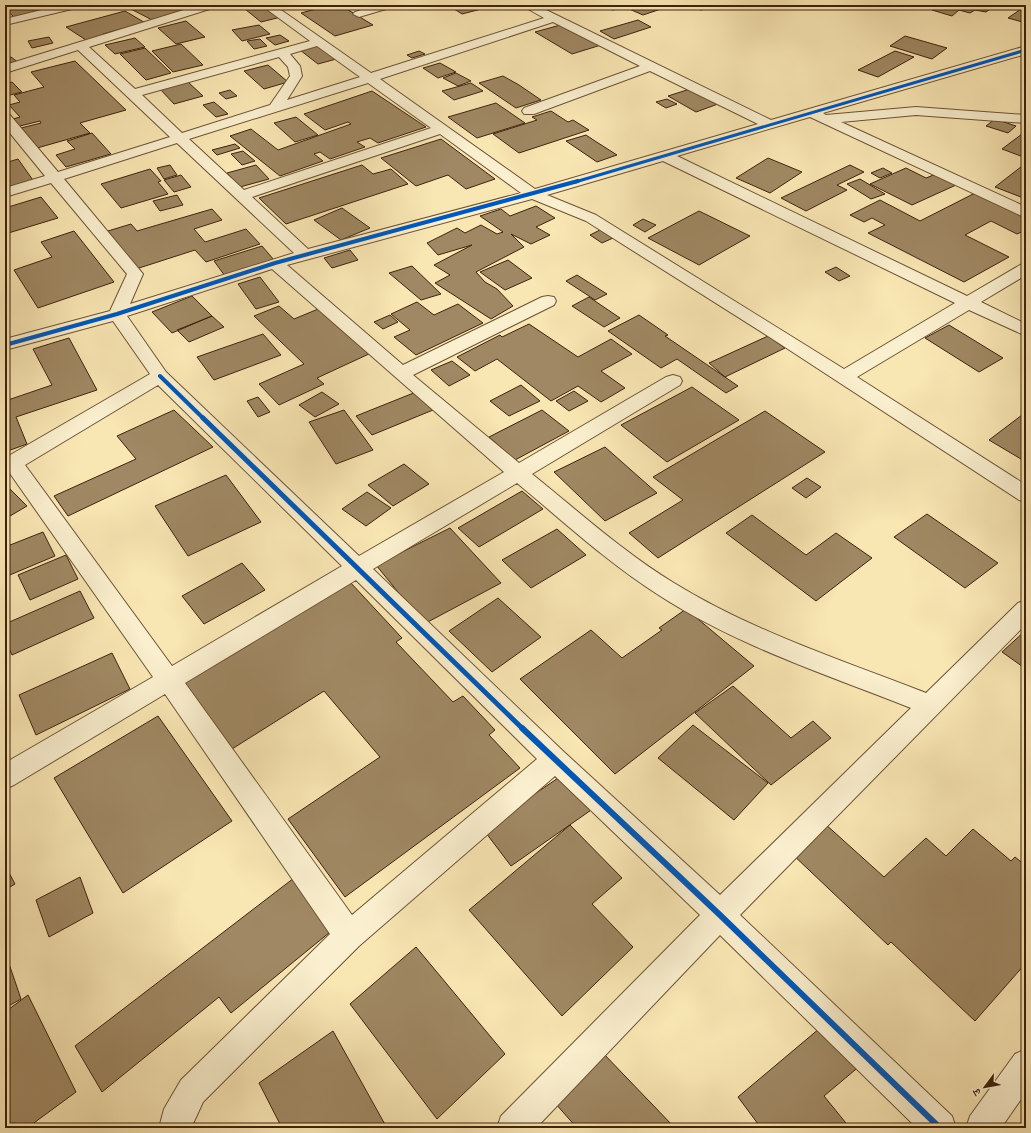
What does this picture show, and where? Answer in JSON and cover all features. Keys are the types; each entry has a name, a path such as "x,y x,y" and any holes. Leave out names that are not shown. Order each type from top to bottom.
{"street":[{"path":"5,69 212,5"},
{"path":"267,5 533,194 591,218 1026,495"},
{"path":"359,14 389,5"},
{"path":"527,5 768,124"},
{"path":"5,22 68,7"},
{"path":"5,193 274,109 554,18"},
{"path":"132,94 319,42"},
{"path":"81,46 240,196 305,255"},
{"path":"5,345 116,314 275,263 533,194 809,112 1026,50"},
{"path":"274,109 296,76 294,66 281,52"},
{"path":"528,111 651,66"},
{"path":"823,119 916,111 1026,119"},
{"path":"809,112 1026,213"},
{"path":"5,118 135,274 116,314"},
{"path":"240,196 442,129"},
{"path":"665,156 1026,331"},
{"path":"275,263 517,474 628,562 666,589 767,640 930,705"},
{"path":"844,378 1026,268"},
{"path":"402,373 548,301"},
{"path":"116,314 160,376 555,760 720,915 940,1128"},
{"path":"160,376 9,464 169,680 349,936"},
{"path":"5,777 673,381"},
{"path":"513,1128 720,915 1026,609"},
{"path":"176,1128 176,1121 192,1091 349,936 555,760"},
{"path":"982,1128 1026,1065"}],"building":[{"path":"5,5 59,6 14,17 5,9"},
{"path":"139,5 186,5 194,9 156,22 129,8"},
{"path":"240,5 265,5 281,17 261,22"},
{"path":"331,5 340,5 373,25 335,36 301,13"},
{"path":"448,5 497,5 462,14"},
{"path":"604,5 622,5 625,7 613,10"},
{"path":"635,5 651,5 661,9 643,15 627,8"},
{"path":"688,5 718,5 701,10"},
{"path":"939,5 996,5 986,12 975,10 970,13 959,10 952,16 932,10"},
{"path":"1026,7 1026,23 1008,18"},
{"path":"125,11 147,24 132,29 128,27 103,34 107,37 89,42 66,27"},
{"path":"638,20 651,27 614,39 600,31"},
{"path":"186,21 205,37 176,44 158,28"},
{"path":"564,24 601,45 572,54 535,32"},
{"path":"259,25 270,34 242,41 232,30"},
{"path":"280,35 289,41 275,45 266,38"},
{"path":"905,36 947,48 932,59 890,46"},
{"path":"49,37 53,43 32,48 28,41"},
{"path":"135,38 145,47 115,54 105,45"},
{"path":"260,39 267,46 254,49 247,41"},
{"path":"181,44 203,65 173,72 152,51"},
{"path":"321,44 340,58 318,64 300,50"},
{"path":"145,48 171,73 146,80 120,54"},
{"path":"419,51 425,54 412,58 407,55"},
{"path":"895,51 914,57 878,77 858,70"},
{"path":"11,57 19,63 5,68 5,59"},
{"path":"75,61 126,110 80,123 90,133 37,148 21,128 41,123 40,121 20,126 13,119 20,117 9,105 20,102 14,95 44,87 31,72"},
{"path":"440,63 456,72 438,78 423,68"},
{"path":"268,65 288,82 264,89 244,71"},
{"path":"456,73 471,81 458,86 443,78"},
{"path":"503,76 541,100 516,108 479,83"},
{"path":"12,82 22,92 10,95 5,90 5,84"},
{"path":"188,82 203,96 174,104 160,89"},
{"path":"471,83 483,91 454,100 442,91"},
{"path":"690,89 718,104 696,112 668,96"},
{"path":"230,90 237,96 226,99 219,93"},
{"path":"372,91 426,127 378,143 370,138 357,142 365,147 330,159 320,152 314,154 323,161 280,176 230,136 251,129 278,150 351,124 348,122 325,130 304,114"},
{"path":"667,99 677,104 666,108 656,102"},
{"path":"214,102 228,114 216,117 203,105"},
{"path":"496,103 525,123 477,138 448,117"},
{"path":"551,111 568,122 573,120 589,130 519,153 493,134 537,120 532,117"},
{"path":"296,117 318,135 295,142 274,123"},
{"path":"995,119 1016,126 1008,133 986,126"},
{"path":"1026,131 1026,158 1002,149"},
{"path":"92,133 111,154 66,167 56,155 75,149 67,141"},
{"path":"586,135 617,155 597,162 566,141"},
{"path":"441,139 495,179 466,189 448,175 416,186 381,158"},
{"path":"235,144 240,148 217,155 212,150"},
{"path":"243,151 255,161 242,165 231,154"},
{"path":"768,158 802,172 770,193 736,178"},
{"path":"18,159 35,183 5,191 5,163"},
{"path":"1026,163 1026,199 995,187"},
{"path":"170,165 177,175 164,179 157,168"},
{"path":"256,165 269,179 240,187 227,173"},
{"path":"362,165 373,174 391,169 408,184 286,224 259,198"},
{"path":"850,165 864,172 837,185 847,190 806,211 781,198"},
{"path":"883,168 892,173 880,178 871,173"},
{"path":"906,168 926,178 936,174 956,185 912,205 870,184"},
{"path":"150,169 161,181 158,182 168,194 121,208 101,184"},
{"path":"181,175 191,187 174,192 164,180"},
{"path":"860,179 885,194 871,199 847,184"},
{"path":"979,191 1026,214 1026,230 1017,234 991,221 965,235 1009,257 964,282 868,233 885,225 872,218 864,222 850,215 880,200 920,221"},
{"path":"177,195 183,205 160,211 153,201"},
{"path":"41,197 58,218 5,234 5,208"},
{"path":"536,206 555,218 536,227 550,235 531,244 511,234 524,247 476,272 485,282 497,289 513,306 491,319 435,283 450,275 434,265 472,245 438,255 427,243 457,228 465,233 481,225 497,234 503,232 480,216 501,209 510,216"},
{"path":"342,208 370,228 341,240 314,220"},
{"path":"212,209 222,220 194,229 205,242 246,229 260,244 206,262 195,250 136,269 108,231 131,224 137,231"},
{"path":"699,211 750,236 699,265 648,238"},
{"path":"643,219 656,225 645,232 633,225"},
{"path":"600,230 613,238 602,243 590,235"},
{"path":"74,231 114,282 38,308 14,270 52,257 41,242"},
{"path":"262,246 274,260 225,276 214,261"},
{"path":"350,250 358,260 332,268 324,258"},
{"path":"508,260 532,278 505,290 480,272"},
{"path":"412,266 441,294 421,300 389,273"},
{"path":"836,267 850,276 839,281 825,272"},
{"path":"577,275 607,294 595,300 566,281"},
{"path":"260,277 279,302 256,309 238,284"},
{"path":"192,296 212,316 172,333 152,312"},
{"path":"589,297 620,318 604,327 572,306"},
{"path":"417,302 434,315 458,304 483,323 416,355 394,337 410,330 391,314"},
{"path":"279,306 294,319 323,307 371,353 317,378 324,384 279,405 259,384 304,364 254,316"},
{"path":"390,315 398,322 383,329 374,322"},
{"path":"639,315 668,335 665,336 738,386 726,393 677,359 661,368 608,331"},
{"path":"212,316 224,327 189,342 177,330"},
{"path":"529,324 578,357 611,339 632,354 601,371 625,388 601,402 578,386 551,401 497,359 475,371 457,357 500,335 502,337"},
{"path":"949,325 1003,358 979,372 925,338"},
{"path":"263,334 281,355 214,380 197,357"},
{"path":"768,336 785,348 725,377 709,363"},
{"path":"69,338 97,390 16,417 27,444 5,452 5,401 52,385 33,349"},
{"path":"452,361 470,375 449,386 431,370"},
{"path":"521,385 540,401 509,416 490,401"},
{"path":"692,387 739,420 667,462 621,425"},
{"path":"574,391 588,401 569,411 556,401"},
{"path":"322,392 339,404 315,417 299,405"},
{"path":"416,392 433,410 372,435 356,416"},
{"path":"258,397 270,412 258,417 247,401"},
{"path":"174,410 213,447 68,516 54,496 136,459 117,436"},
{"path":"344,410 373,450 336,464 309,422"},
{"path":"542,410 569,431 515,460 489,437"},
{"path":"765,411 825,452 658,558 629,533 683,500 653,477"},
{"path":"1026,412 1026,462 989,440"},
{"path":"605,447 657,493 605,521 554,472"},
{"path":"404,464 429,484 393,506 368,485"},
{"path":"226,475 261,522 188,556 155,506"},
{"path":"807,478 821,487 806,498 792,488"},
{"path":"5,484 27,506 5,519"},
{"path":"522,491 543,509 479,547 458,528"},
{"path":"367,492 391,508 366,526 342,509"},
{"path":"927,514 998,563 965,588 894,537"},
{"path":"752,515 806,555 836,533 872,558 816,601 726,533"},
{"path":"450,528 501,583 424,624 376,565"},
{"path":"557,529 586,555 531,588 502,560"},
{"path":"43,532 55,556 5,577 5,547"},
{"path":"66,555 78,579 30,600 18,575"},
{"path":"242,563 265,590 204,624 182,596"},
{"path":"350,582 402,638 396,642 453,702 463,696 495,730 489,735 520,768 345,897 288,819 380,757 324,691 232,749 181,680"},
{"path":"80,591 94,618 12,655 5,639 5,624"},
{"path":"498,598 541,637 492,672 449,631"},
{"path":"686,609 754,666 615,774 520,679 591,630 622,658 662,630 659,628"},
{"path":"1026,630 1026,669 1002,652"},
{"path":"112,653 130,689 36,735 19,695"},
{"path":"733,686 791,738 813,721 831,738 771,785 695,713"},
{"path":"158,716 232,821 123,893 54,778"},
{"path":"693,725 768,783 734,820 658,758"},
{"path":"564,774 594,808 511,866 483,829"},
{"path":"823,822 884,877 926,838 946,856 973,829 1011,861 1015,857 1026,866 1026,963 975,1021 891,942 888,945 790,852"},
{"path":"570,825 622,878 592,904 633,947 562,1016 469,910"},
{"path":"5,865 15,884 5,890"},
{"path":"80,877 93,913 49,937 36,900"},
{"path":"294,878 335,928 231,1013 219,997 102,1092 75,1046"},
{"path":"416,947 505,1054 437,1119 350,1004"},
{"path":"5,952 21,999 5,1008"},
{"path":"28,995 76,1092 27,1128 5,1128 5,1012"},
{"path":"826,1023 861,1065 824,1096 850,1128 761,1128 738,1097"},
{"path":"333,1031 387,1128 282,1128 259,1083"},
{"path":"601,1051 675,1128 577,1128 555,1103"}],"cycle path":[{"path":"5,345 117,314 275,263 533,194 1026,50"},
{"path":"160,376 555,760 720,915 940,1128"}]}
